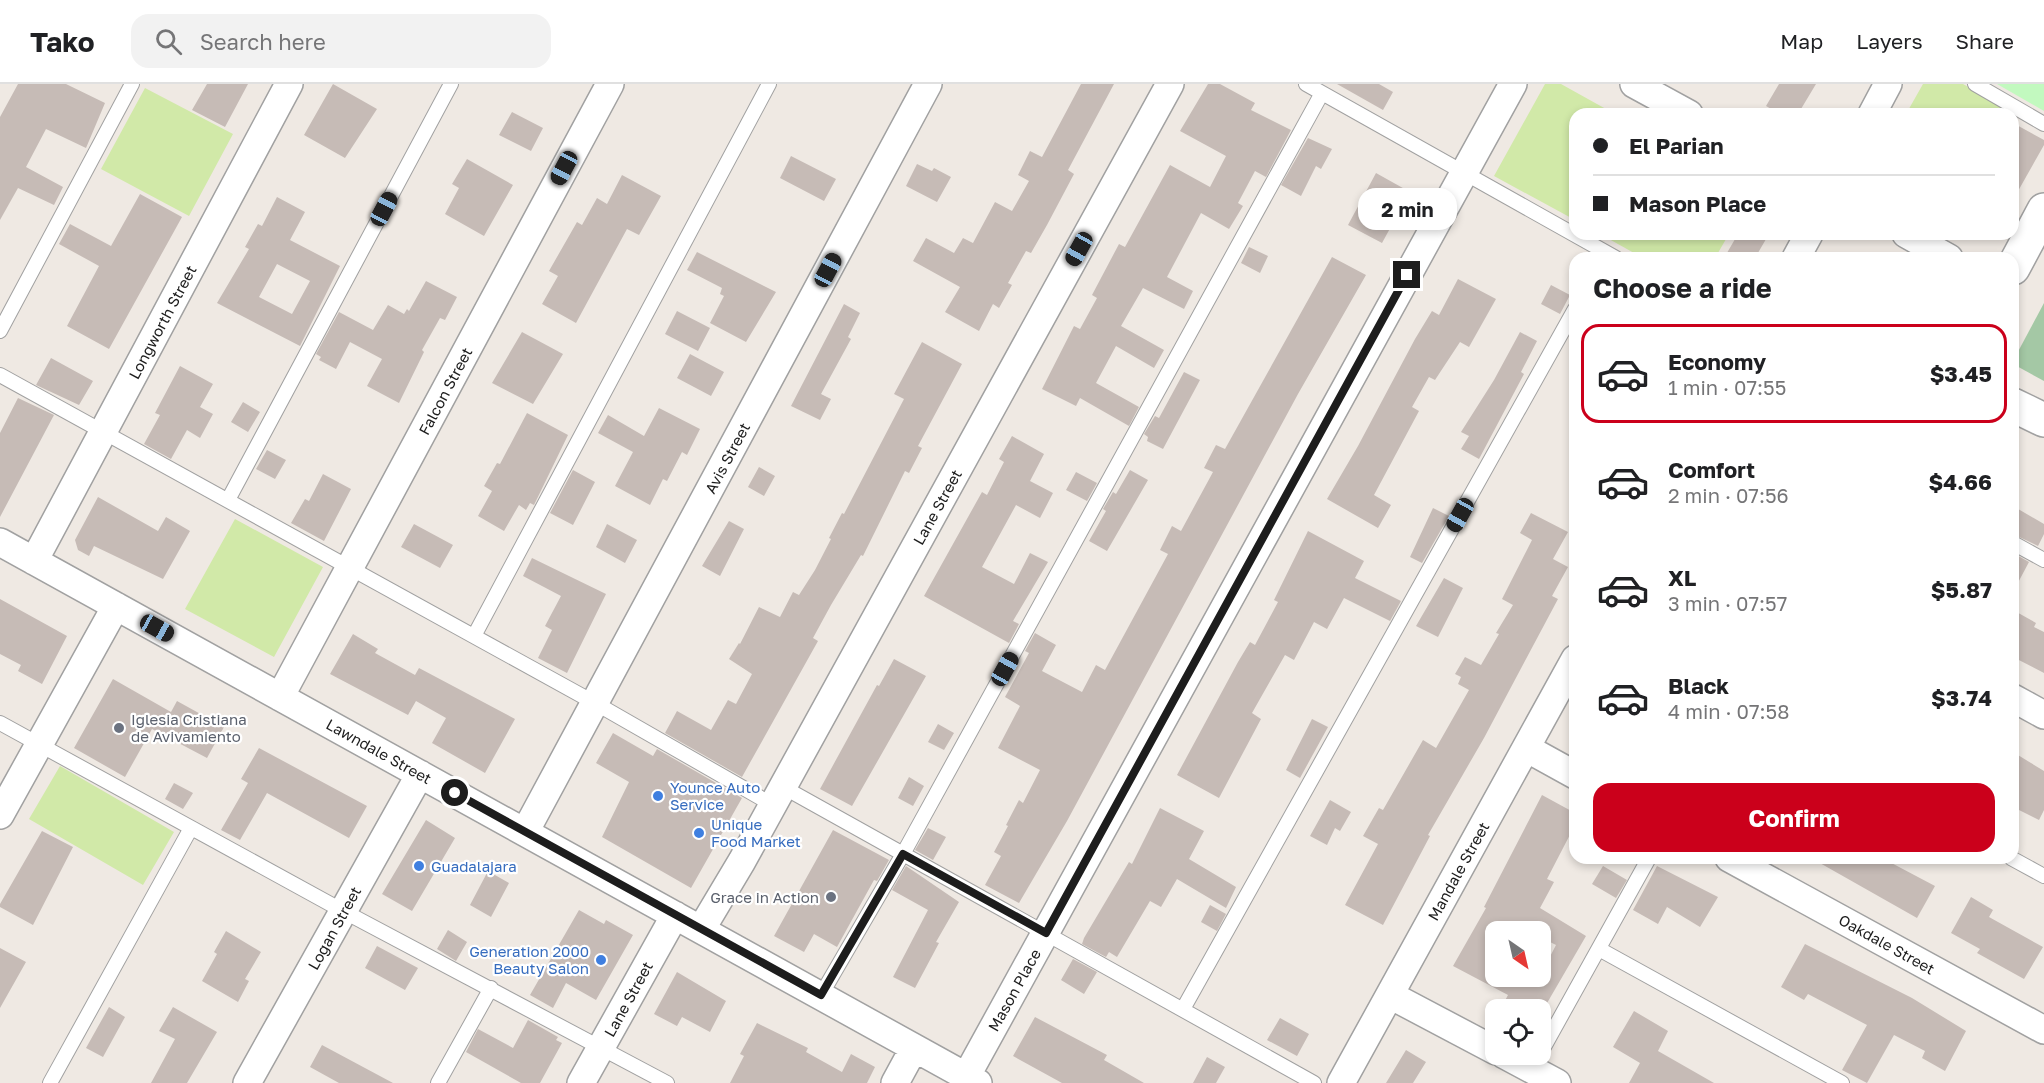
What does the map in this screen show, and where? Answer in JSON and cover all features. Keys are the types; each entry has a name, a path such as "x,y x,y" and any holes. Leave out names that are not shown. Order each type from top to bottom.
{"street":[{"name":"Longworth Street","path":"34,561 289,84"},
{"name":"Falcon Street","path":"280,697 610,84"},
{"name":"Avis Street","path":"525,832 928,84"},
{"name":"Lane Street","path":"702,928 778,796 1170,84"},
{"name":"Mason Place","path":"972,1080 1046,933 1513,84"},
{"path":"1634,84 1678,108"},
{"path":"1875,108 1888,84"},
{"path":"2019,257 2044,210"},
{"path":"1917,240 1938,252"},
{"path":"2019,408 2044,420"},
{"name":"Lawndale Street","path":"0,542 702,928 972,1080"},
{"path":"0,815 116,606"},
{"name":"Mandale Street","path":"1341,1083 1569,670"},
{"path":"2019,701 2044,715"},
{"path":"1526,748 1569,772"},
{"name":"Logan Street","path":"247,1083 420,774"},
{"name":"Oakdale Street","path":"1740,864 2044,1030"},
{"name":"Lane Street","path":"581,1083 675,915"},
{"path":"1390,995 1485,1045"},
{"path":"895,1083 914,1048"},
{"path":"1534,1065 1557,1083"}],"lane":[{"path":"0,331 132,84"},
{"path":"228,500 452,84"},
{"path":"474,636 769,84"},
{"path":"1306,84 1569,233"},
{"path":"1975,84 2016,108"},
{"path":"821,995 903,854 1322,93"},
{"path":"2019,110 2044,124"},
{"path":"1581,240 1602,252"},
{"path":"1183,1009 1569,320"},
{"path":"0,375 104,430 595,703 778,796 903,854 1314,1083"},
{"path":"2019,546 2044,560"},
{"path":"0,723 343,911 667,1083"},
{"path":"50,1083 191,828"},
{"path":"2019,862 2044,876"},
{"path":"1551,1035 1646,864"},
{"path":"1599,949 1842,1083"},
{"path":"438,1083 490,988"}],"green space":[{"path":"1545,84 1561,84 1604,108 1569,108 1569,217 1494,176"},
{"path":"1923,84 1963,84 2006,108 1909,108"},
{"path":"1997,84 2044,84 2044,111"},
{"path":"145,88 233,134 189,216 101,169"},
{"path":"1611,240 1726,240 1718,252 1632,252"},
{"path":"2044,303 2044,381 2019,367 2019,350"},
{"path":"235,519 323,567 274,657 185,609"},
{"path":"60,766 174,832 143,885 29,819"}],"building":[{"path":"18,84 66,84 105,103 86,148 46,129 26,167 63,187 54,205 18,188 0,220 0,117"},
{"path":"207,84 248,84 225,127 192,110"},
{"path":"333,84 377,109 345,158 304,135"},
{"path":"1081,84 1114,84 1068,170 1074,174 1047,225 1031,253 1026,251 1008,283 1012,285 999,308 993,304 979,331 945,312 960,287 913,261 926,238 954,253 963,238 973,243 995,202 1012,211 1029,181 1018,175 1030,151 1042,157"},
{"path":"1208,84 1220,84 1255,103 1251,110 1291,130 1266,177 1255,171 1238,203 1243,206 1229,229 1201,213 1167,277 1193,291 1184,309 1143,288 1121,326 1164,350 1154,368 1116,346 1096,383 1139,407 1129,426 1080,398 1076,406 1042,389 1074,326 1080,329 1097,298 1092,295 1119,244 1125,247 1170,165 1210,187 1226,156 1180,131"},
{"path":"1337,84 1379,84 1393,92 1383,110"},
{"path":"1779,84 1816,84 1802,108 1770,108 1766,106"},
{"path":"512,112 543,128 531,151 499,135"},
{"path":"2019,126 2044,140 2044,145 2019,189"},
{"path":"1308,138 1332,149 1321,169 1316,166 1301,196 1281,185"},
{"path":"791,156 836,179 824,201 780,178"},
{"path":"467,159 513,185 484,236 445,214 459,188 452,184"},
{"path":"917,164 932,171 934,168 951,177 937,202 906,186"},
{"path":"1376,173 1410,192 1382,243 1348,225"},
{"path":"622,175 661,196 639,235 627,229 576,323 542,304 558,276 549,271 577,222 582,225 597,198 607,204"},
{"path":"140,194 182,217 109,349 67,326 99,266 59,244 70,224 111,246"},
{"path":"277,197 305,212 290,240 340,266 300,346 217,303 249,249 245,247 258,224 262,226","holes":["277,264 310,281 292,314 259,297"]},
{"path":"1734,240 1766,240 1758,252 1728,252"},
{"path":"1249,247 1268,256 1260,273 1241,263"},
{"path":"697,252 776,292 746,342 710,323 724,296 720,294 722,288 687,270"},
{"path":"1332,257 1366,275 1298,394 1067,821 1019,903 985,885 1001,856 994,852 1008,826 1006,825 1019,800 1023,803 1040,770 998,748 1020,706 1005,697 1029,653 1025,651 1035,633 1056,645 1042,671 1082,692 1096,665 1105,670 1168,554 1160,550 1172,526 1181,531 1213,472 1204,468 1216,445 1225,449"},
{"path":"1458,279 1496,299 1469,347 1460,342 1435,380 1429,377 1412,407 1419,411 1374,495 1391,505 1378,528 1327,499 1415,339 1432,311 1439,315"},
{"path":"426,281 457,297 445,320 440,318 422,350 424,352 399,403 367,386 382,359 350,342 336,369 319,360 321,357 316,354 339,312 373,330 388,305 404,314 407,309 409,311"},
{"path":"1551,285 1569,294 1560,314 1541,304"},
{"path":"844,304 860,313 848,337 851,339 821,394 831,399 820,420 791,406"},
{"path":"677,311 710,328 698,351 665,334"},
{"path":"522,332 563,354 533,404 492,383"},
{"path":"1520,332 1537,341 1521,372 1524,374 1479,459 1461,449 1469,436 1461,432 1494,380"},
{"path":"922,342 962,364 918,446 922,448 909,473 905,471 863,556 861,555 831,605 813,638 818,641 742,777 665,733 677,711 711,730 728,700 736,704 752,674 729,659 740,644 759,607 780,617 793,592 799,595 815,570 842,513 844,514 904,399 894,394"},
{"path":"690,354 724,372 711,396 677,378"},
{"path":"51,358 93,381 79,405 36,385"},
{"path":"180,366 213,384 200,407 213,414 200,438 187,430 171,459 144,444 160,415 155,413"},
{"path":"1184,372 1200,380 1163,449 1147,441 1148,437 1144,434 1155,416 1159,418"},
{"path":"18,398 54,415 0,517 0,433"},
{"path":"243,402 260,412 248,432 231,422"},
{"path":"659,408 700,429 687,455 682,452 667,481 663,479 650,505 615,486 633,452 598,433 608,415 644,436"},
{"path":"527,413 568,435 534,505 530,503 526,510 519,505 504,531 478,516 492,491 484,486 497,463 500,464"},
{"path":"1012,436 1044,454 1030,481 1053,493 1040,518 1016,505 982,567 1014,584 1030,553 1048,562 1013,621 1019,624 1009,643 924,596 982,492 987,495 1004,462 999,459"},
{"path":"267,450 286,460 275,479 256,469"},
{"path":"759,467 775,476 764,496 748,487"},
{"path":"573,470 595,482 573,525 550,513"},
{"path":"1130,470 1148,480 1107,551 1089,541 1106,511 1103,509 1113,492 1116,494"},
{"path":"1076,472 1097,483 1087,501 1066,490"},
{"path":"323,474 351,489 324,541 291,523 305,499 309,501"},
{"path":"98,497 158,531 166,517 190,531 163,579 94,546 89,556 78,550 75,540"},
{"path":"1433,508 1449,516 1422,563 1410,557"},
{"path":"2019,509 2044,524 2044,534 2038,546 2019,537"},
{"path":"1531,513 1568,532 1553,559 1568,567 1552,596 1558,599 1484,738 1428,835 1430,836 1383,925 1345,905 1378,844 1363,836 1379,808 1383,810 1423,740 1436,748 1469,690 1458,684 1461,677 1455,674 1465,657 1481,665 1499,634 1496,633 1513,605 1502,599 1532,540 1520,533"},
{"path":"729,521 744,529 720,576 702,566"},
{"path":"414,524 453,545 440,568 401,547"},
{"path":"607,524 637,540 625,563 596,547"},
{"path":"1308,531 1364,561 1355,578 1401,601 1390,621 1344,598 1327,629 1314,622 1294,660 1285,655 1252,713 1261,719 1219,798 1177,775 1250,642 1255,645 1278,602 1274,600"},
{"path":"2019,556 2029,562 2019,581"},
{"path":"532,558 606,594 567,673 538,658 552,630 545,626 561,596 523,576"},
{"path":"1444,578 1463,588 1438,637 1416,626"},
{"path":"0,599 67,636 42,684 18,671 21,665 0,654"},
{"path":"2019,613 2036,623 2034,627 2044,632 2044,673 2019,660"},
{"path":"353,634 378,649 375,653 415,675 419,668 515,719 485,773 432,743 446,718 416,701 408,715 330,674"},
{"path":"894,659 926,676 852,806 820,789 877,685 879,686"},
{"name":"Iglesia Cristiana de Avivamiento","path":"113,679 171,712 177,701 224,727 207,758 152,729 125,777 74,748"},
{"path":"1312,719 1328,727 1300,778 1286,770"},
{"path":"938,724 954,733 944,750 928,742"},
{"name":"Younce Auto Service","path":"613,733 653,756 657,749 742,798 691,888 602,837 629,782 596,763"},
{"path":"259,748 367,806 349,838 267,793 240,840 221,830 248,783 241,779"},
{"path":"2019,756 2044,771 2044,810 2039,820 2019,810"},
{"path":"909,777 924,786 913,806 898,798"},
{"path":"174,783 193,793 183,809 165,799"},
{"path":"1542,795 1569,810 1569,837 1547,879 1554,882 1540,908 1586,936 1549,999 1506,999 1508,995 1493,987 1551,987 1551,955 1556,945 1551,942 1551,921 1485,921 1485,983 1453,966 1486,908 1484,907"},
{"path":"1330,800 1351,812 1340,831 1335,828 1327,845 1310,836"},
{"path":"1160,808 1204,831 1189,859 1236,887 1226,908 1177,879 1161,907 1150,901 1117,957 1109,952 1106,957 1082,944 1084,938 1129,862 1132,864"},
{"name":"Guadalajara","path":"426,820 455,838 412,911 382,894"},
{"path":"928,828 946,837 933,860 915,850"},
{"name":"Grace in Action","path":"833,830 889,860 877,881 874,880 837,947 814,934 804,952 774,936"},
{"path":"42,831 73,847 33,925 0,907 0,904"},
{"path":"1822,864 1893,864 1935,886 1917,918"},
{"path":"906,866 959,902 936,942 939,943 915,988 893,977 928,910 892,890"},
{"path":"1603,866 1627,880 1616,898 1592,884"},
{"path":"1657,866 1718,897 1700,927 1667,907 1658,924 1633,910"},
{"path":"488,871 509,883 491,917 470,905"},
{"path":"1971,897 1993,910 1989,917 2043,947 2024,979 1977,953 1980,949 1951,933"},
{"path":"1210,905 1226,914 1217,931 1201,922"},
{"path":"579,910 604,924 606,920 633,935 596,1000 566,983 553,1008 530,995"},
{"path":"448,930 467,942 456,961 437,949"},
{"path":"226,931 261,952 245,979 249,981 238,1002 202,981 217,954 214,952"},
{"path":"1805,944 1912,998 1966,1031 1945,1071 1922,1058 1925,1051 1894,1035 1867,1083 1842,1070 1867,1025 1808,994 1804,1000 1781,987"},
{"path":"377,946 418,968 405,990 365,968"},
{"path":"0,948 26,962 0,1008"},
{"path":"1073,959 1097,972 1084,994 1061,980"},
{"path":"677,972 726,1001 710,1032 682,1017 677,1026 654,1014"},
{"path":"109,1007 125,1017 103,1057 86,1048"},
{"path":"173,1007 217,1032 187,1083 151,1083 175,1039 159,1031"},
{"path":"1634,1011 1668,1031 1658,1051 1714,1083 1629,1083 1640,1063 1613,1047"},
{"path":"1035,1017 1107,1055 1104,1060 1144,1083 1062,1083 1013,1056"},
{"path":"1280,1018 1309,1034 1297,1056 1267,1040"},
{"path":"528,1020 558,1037 556,1040 562,1043 540,1083 521,1083 466,1052 478,1029 513,1048"},
{"path":"757,1023 808,1048 806,1052 842,1072 851,1054 875,1067 867,1083 730,1083 744,1056 740,1054"},
{"path":"322,1045 393,1083 339,1083 310,1067"},
{"path":"1406,1050 1426,1062 1413,1083 1386,1083"},
{"path":"1207,1057 1225,1067 1216,1083 1193,1083"}],"place":[{"name":"Iglesia Cristiana de Avivamiento","path":"119,728"},
{"name":"Younce Auto Service","path":"658,796"},
{"name":"Unique Food Market","path":"699,833"},
{"name":"Guadalajara","path":"419,866"},
{"name":"Grace in Action","path":"831,897"},
{"name":"Generation 2000 Beauty Salon","path":"601,960"}],"route":[{"path":"455,793 821,995 903,854 1046,933 1407,275"}]}
